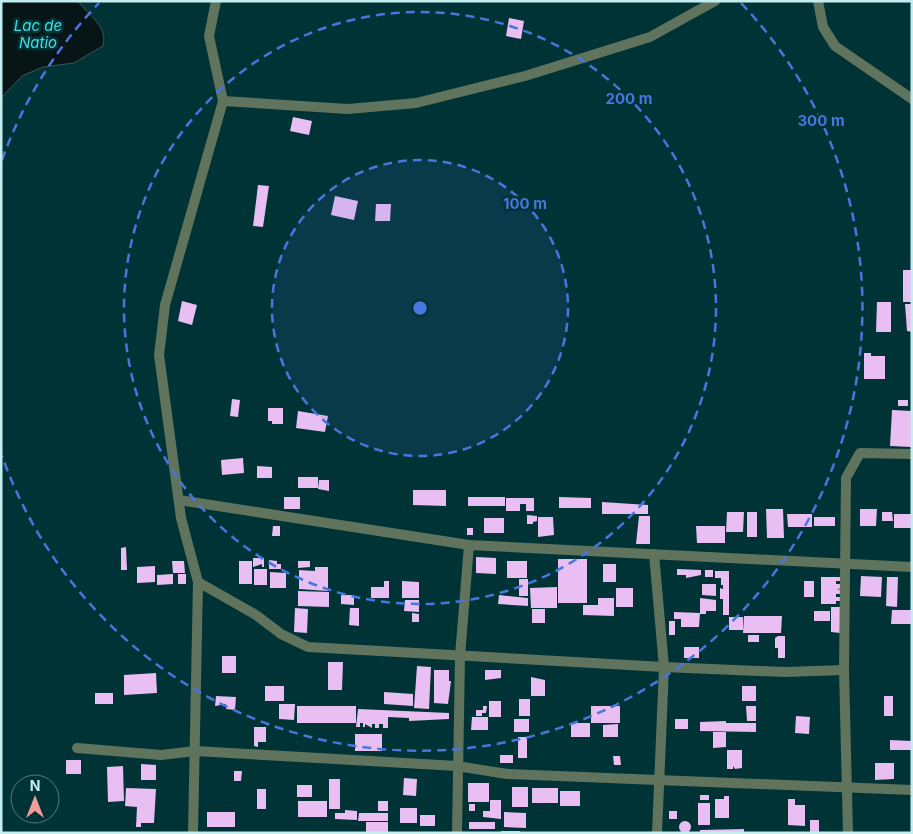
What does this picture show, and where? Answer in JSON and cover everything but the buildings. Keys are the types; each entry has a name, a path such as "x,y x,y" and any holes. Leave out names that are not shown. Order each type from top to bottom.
{"street":[{"path":"193,833 198,582 182,518 159,355 165,305 223,102 209,36 216,1"},
{"path":"223,102 348,109 416,103 525,76 650,37 714,1"},
{"path":"818,1 823,27 835,46 912,99"},
{"path":"848,833 844,670 847,562 846,478 860,453 912,454"},
{"path":"179,500 469,545 847,562 912,567"},
{"path":"457,833 456,766 460,656 469,545"},
{"path":"654,554 664,667 657,833"},
{"path":"198,582 256,615 281,634 308,647 664,667 784,672 844,670"},
{"path":"77,748 161,755 195,751 456,766 507,774 912,790"}],"water":[{"name":"Lac de Natio","path":"1,1 78,1 100,27 104,39 103,46 74,63 43,67 22,76 1,98"}]}
